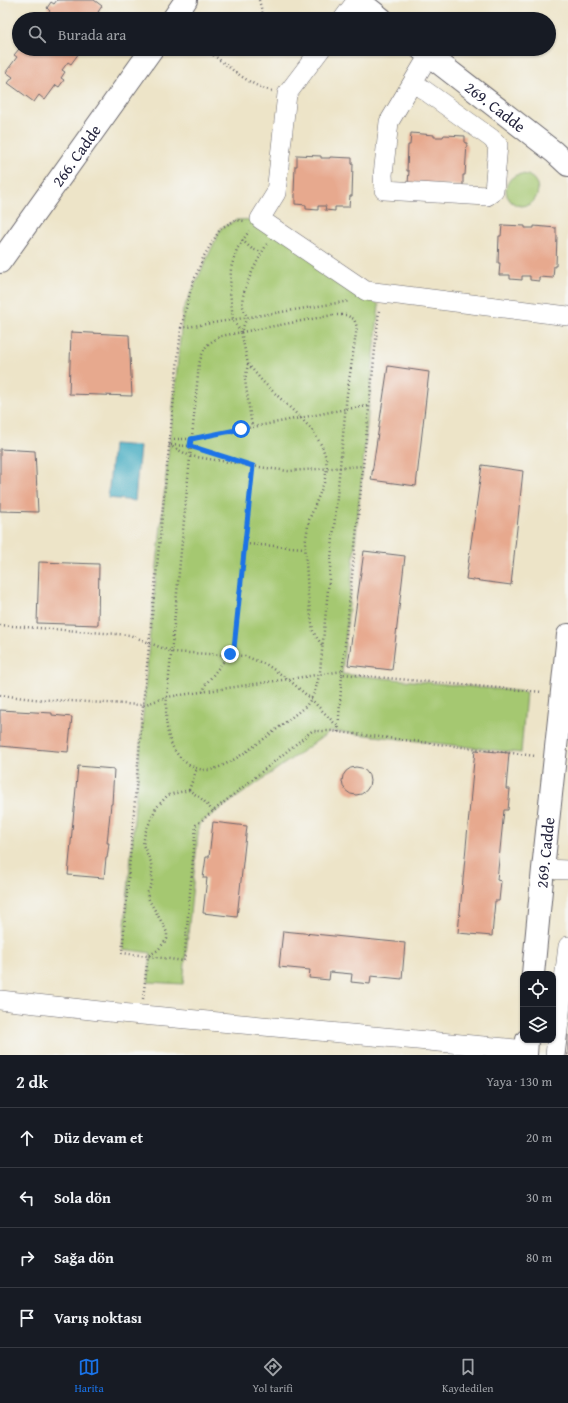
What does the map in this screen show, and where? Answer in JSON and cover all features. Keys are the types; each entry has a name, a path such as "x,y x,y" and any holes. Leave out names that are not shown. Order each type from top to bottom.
{"street":[{"path":"178,12 186,0"},
{"path":"349,12 358,0 373,12"},
{"name":"266. Cadde","path":"0,262 147,56"},
{"path":"316,56 287,94 276,193 259,221 276,230 366,291 568,316"},
{"path":"413,82 491,138 498,145 494,191 486,196 384,190 383,175 389,122 413,82 423,56"},
{"name":"269. Cadde","path":"430,56 548,147 568,165"},
{"name":"269. Cadde","path":"533,971 542,869 568,635"},
{"path":"542,869 568,870"},
{"path":"555,1055 568,946"},
{"path":"0,1000 141,1015 527,1048"}],"path":[{"path":"259,0 262,12"},
{"path":"215,56 254,84 264,89 275,91"},
{"path":"259,221 236,220 221,228 204,256 192,285 181,328 143,705 122,953 184,962 196,825 312,731 338,732 536,756"},
{"path":"252,427 245,380 248,364 241,332 233,320 230,291 232,268 237,249 242,240 259,221"},
{"path":"241,332 247,318 243,308 243,296 262,252 276,230"},
{"path":"242,240 252,249 262,252"},
{"path":"181,328 354,301"},
{"path":"338,732 342,672 379,309"},
{"path":"333,315 346,315 354,319 357,327 346,409 319,674 314,695 306,706 240,756 221,767 208,770 187,764 175,753 166,722 190,446 197,375 202,352 208,343 221,336 333,315"},
{"path":"248,364 263,382 301,418 322,446 326,458 327,469 324,483 309,520 305,548 308,595 313,631 322,645"},
{"path":"170,439 191,439 346,409 369,406"},
{"path":"169,445 190,456 288,471 363,466"},
{"path":"169,445 190,446 253,466"},
{"path":"203,693 206,684 234,648 253,466"},
{"path":"245,544 305,548"},
{"path":"0,625 130,635 172,652 245,656 268,665 288,679 311,699 339,728"},
{"path":"0,695 33,699 143,705 167,697 203,693 319,674 342,672 562,694"},
{"path":"189,790 197,768"},
{"path":"148,956 158,950 166,939 167,933 147,894 152,883 152,872 151,862 143,845 145,833 156,808 168,795 189,790 203,800 213,811"},
{"path":"141,1015 148,956"}],"green space":[{"path":"519,174 525,174 535,181 538,190 537,196 531,203 525,206 519,206 509,199 506,193 506,187 513,177"},
{"path":"260,219 379,305 342,674 526,692 521,753 331,731 199,824 183,984 148,982 151,953 123,949 149,643 183,310 221,228 236,220"}],"water":[{"path":"113,444 140,446 135,501 108,498"}],"building":[{"path":"57,0 94,0 102,6 98,12 49,12 47,8 51,2 54,4"},
{"path":"16,56 77,56 71,64 68,62 62,70 65,72 61,78 64,80 59,87 56,85 45,100 39,95 34,102 8,83 13,77 6,72 17,57"},
{"path":"411,133 434,135 434,137 443,137 444,135 465,136 465,143 467,143 463,186 408,183 408,145 410,145"},
{"path":"297,155 321,156 321,158 352,158 352,196 350,196 349,207 335,207 335,211 325,210 326,206 318,206 318,210 306,209 306,205 295,204 295,166 297,166"},
{"path":"502,225 525,226 525,228 534,228 534,226 556,228 556,266 554,266 553,278 539,277 539,281 530,280 530,276 522,276 522,280 510,279 510,275 499,275 499,236 501,236"},
{"path":"71,332 129,335 132,396 69,394"},
{"path":"388,366 429,372 416,486 371,480"},
{"path":"0,449 35,451 38,512 0,511"},
{"path":"482,465 523,471 511,585 466,579"},
{"path":"364,551 405,556 392,670 348,665"},
{"path":"39,562 99,564 98,625 37,623"},
{"path":"0,710 52,713 52,715 72,717 68,752 0,746"},
{"path":"475,750 509,753 506,789 510,789 508,810 504,810 497,880 501,881 499,901 495,901 492,936 458,933"},
{"path":"78,766 114,769 112,804 107,843 109,843 104,878 68,875"},
{"path":"356,767 366,771 370,781 366,791 356,795 346,791 342,781 346,771"},
{"path":"213,822 247,826 237,917 203,913 207,878 203,878 206,857 209,857"},
{"path":"283,931 405,943 402,979 371,976 370,984 351,982 352,974 330,972 329,980 309,978 310,970 279,967"},
{"path":"567,1035 568,1055 565,1055"}],"route":[{"path":"230,654 234,648 253,466 190,446 191,439 241,429"}]}
